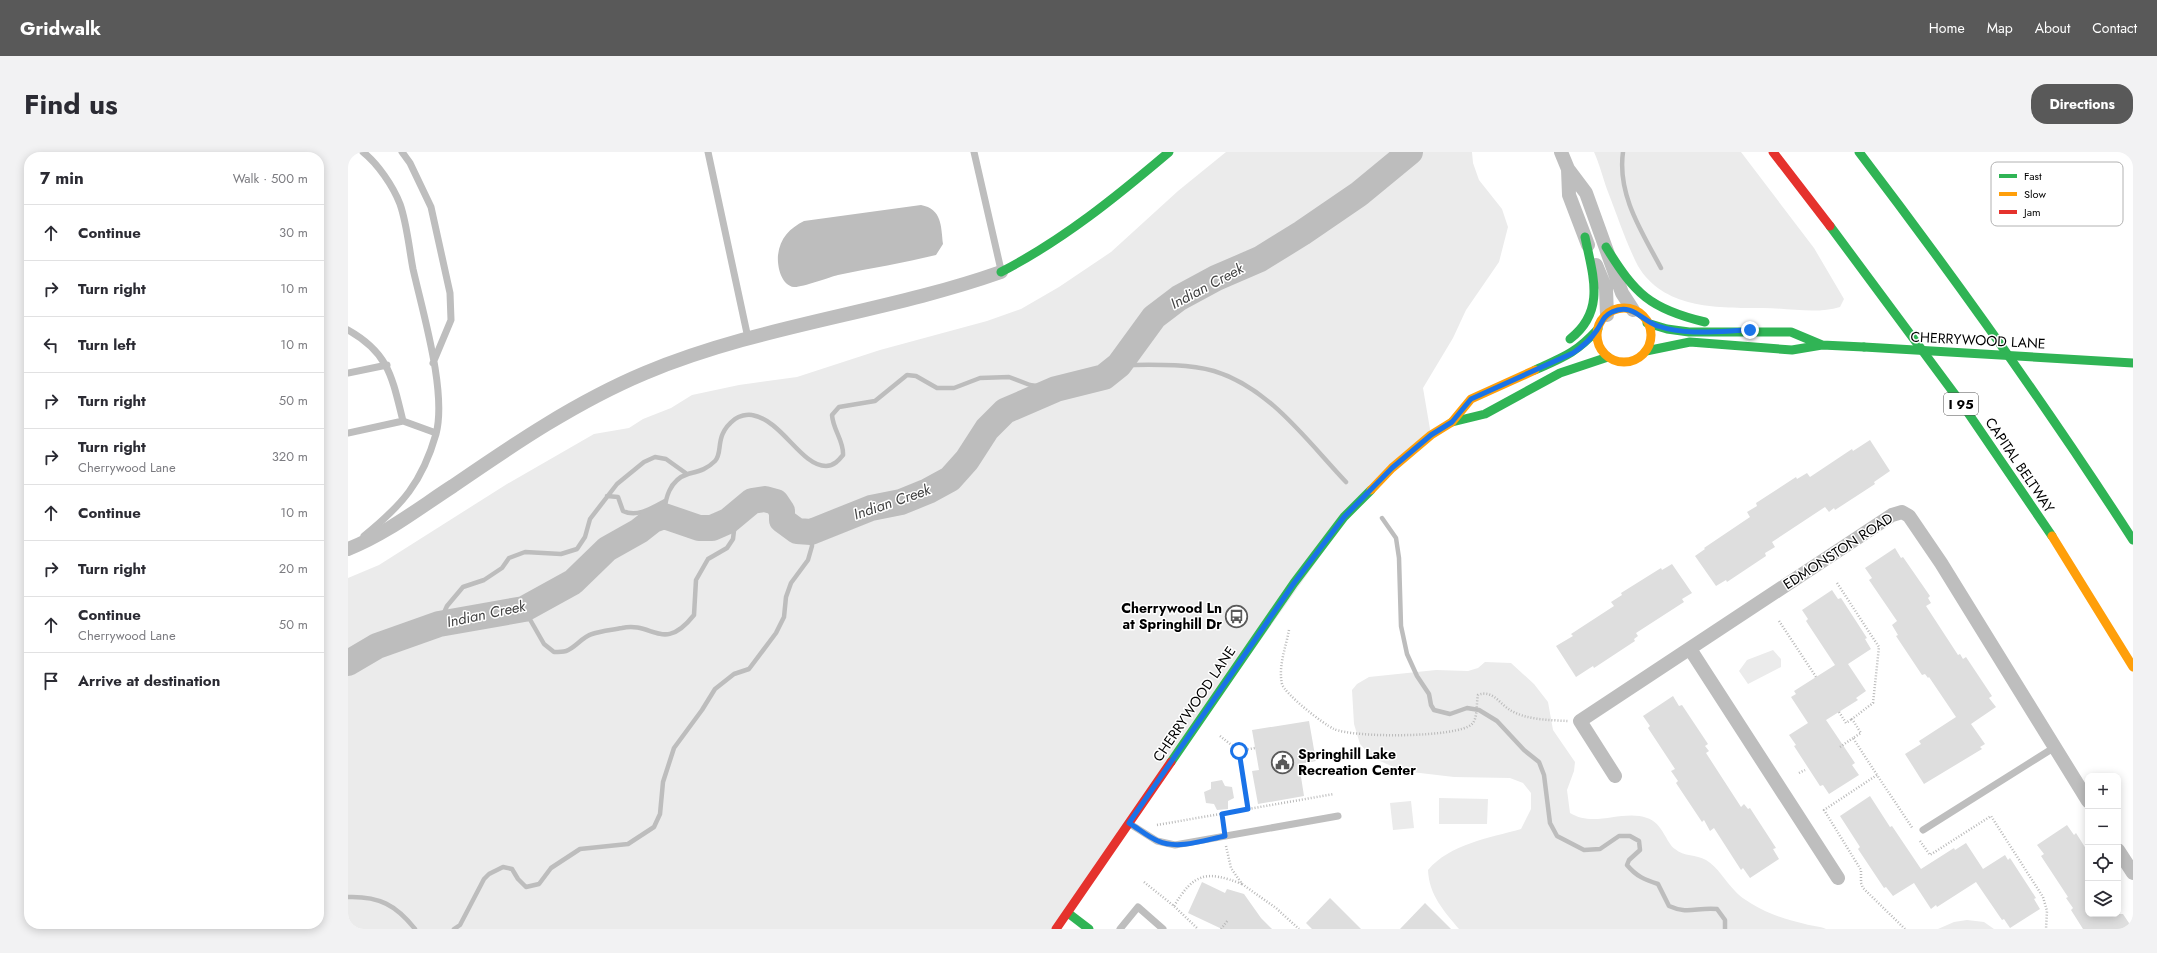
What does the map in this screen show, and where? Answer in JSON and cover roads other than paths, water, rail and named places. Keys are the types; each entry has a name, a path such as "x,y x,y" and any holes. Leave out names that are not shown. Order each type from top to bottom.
{"main road":[{"path":"1001,272 1031,258 1054,244 1170,152"},
{"name":"CAPITAL BELTWAY","path":"1773,152 1915,337 2059,549 2133,667"},
{"path":"1859,152 1975,307 2053,417 2133,540"},
{"path":"1563,343 1574,337 1583,328 1594,307 1594,284 1585,237"},
{"path":"1606,247 1624,277 1638,293 1655,306 1679,317 1750,330"},
{"path":"1619,309 1633,310 1647,322 1650,340 1646,351 1637,359 1629,362 1614,360 1608,357 1599,345 1598,329 1602,320 1607,315 1619,309"},
{"name":"CHERRYWOOD LANE","path":"1647,322 1667,329 1688,332 1750,330 1791,332 1822,345"},
{"name":"CHERRYWOOD LANE","path":"1452,422 1471,399 1573,353 1583,346 1598,329"},
{"name":"CHERRYWOOD LANE","path":"1646,351 1690,342 1792,350 1822,345 2133,363"},
{"name":"CHERRYWOOD LANE","path":"1056,929 1328,535 1392,468 1431,435 1452,422 1485,414 1560,373 1589,362 1608,357"},
{"path":"1508,382 1527,362"},
{"path":"1068,913 1090,929"}],"street":[{"path":"1561,152 1568,169 1586,193 1622,293 1633,310"},
{"path":"1568,169 1569,195 1606,289 1607,315"},
{"path":"349,549 387,530 545,424 600,394 645,373 748,338 965,285 1001,272"},
{"name":"EDMONSTON ROAD","path":"1615,776 1580,721 1892,515 1902,512 1909,516 1941,563 2085,796"},
{"path":"1690,649 1838,878"},
{"path":"2121,855 2133,873"}],"lane":[{"path":"349,549 392,513 409,494 425,465 436,433 439,413 433,363 400,204 379,170 363,152"},
{"path":"402,152 410,163 431,207 450,293 451,320 433,363"},
{"path":"708,152 748,338"},
{"path":"974,152 1001,272"},
{"path":"348,330 366,340 387,365 395,388 403,421"},
{"path":"348,373 387,365"},
{"path":"348,433 403,421 436,433"},
{"path":"1922,830 2055,747"},
{"path":"1129,823 1157,841 1175,845 1338,816"},
{"path":"1120,929 1138,907 1163,929"}],"waterway":[{"name":"Indian Creek","path":"348,663 377,646 439,624 524,609 573,582 607,549 639,531 653,520 664,516 699,528 712,528 728,521 752,501 765,499 776,502 782,511 782,520 797,531 811,532 871,508 901,502 928,491 950,479 967,460 987,429 1005,411 1056,389 1104,377 1119,365 1154,317 1179,298 1216,278 1260,259 1302,233 1359,194 1410,152"},
{"path":"1623,152 1622,168 1627,198 1639,227 1661,268"},
{"path":"1119,365 1167,365 1203,368 1234,379 1253,390 1270,403 1302,433 1346,482"},
{"path":"664,516 667,497 672,485 682,477 699,471 712,464 718,457 721,437 724,431 728,425 741,416 752,415 763,419 773,425 808,459 817,464 829,466 838,461 843,455 842,445 834,426 832,415 839,407 875,401 907,375 916,376 937,388 954,388 980,378 1009,377 1030,385 1056,389"},
{"path":"439,624 447,606 463,587 484,580 502,568 509,558 525,552 561,554 577,549 585,537 590,519 617,484 644,462 655,457 666,459 687,474"},
{"path":"607,496 618,497 623,511 628,513 639,513 665,501"},
{"path":"524,609 544,644 554,652 569,650 588,635 603,631 633,627 642,628 658,634 674,632 683,626 694,615 696,580 708,559 727,548 733,539 736,513"},
{"path":"1382,518 1396,538 1399,558 1401,626 1407,654 1417,676 1429,694 1431,705 1434,710 1450,714 1467,708 1479,710 1497,721 1524,750 1539,762 1544,775 1550,823 1557,836 1584,850 1600,849 1619,836 1630,836 1639,841 1640,850 1629,860 1627,865 1630,869 1641,877 1658,884 1669,906 1682,910 1717,909 1725,920 1725,929"},
{"path":"454,929 460,925 484,879 489,874 503,867 512,869 518,879 526,887 539,884 551,868 580,849 628,844 654,827 660,814 663,782 674,748 702,710 715,689 734,674 749,669 776,633 784,617 786,597 791,583 808,560 812,546 811,532"},
{"path":"348,897 378,900 394,908 415,929"}],"place":[{"name":"Cherrywood Ln at Springhill Dr","path":"1237,616"},
{"name":"Springhill Lake Recreation Center","path":"1282,762"}]}
